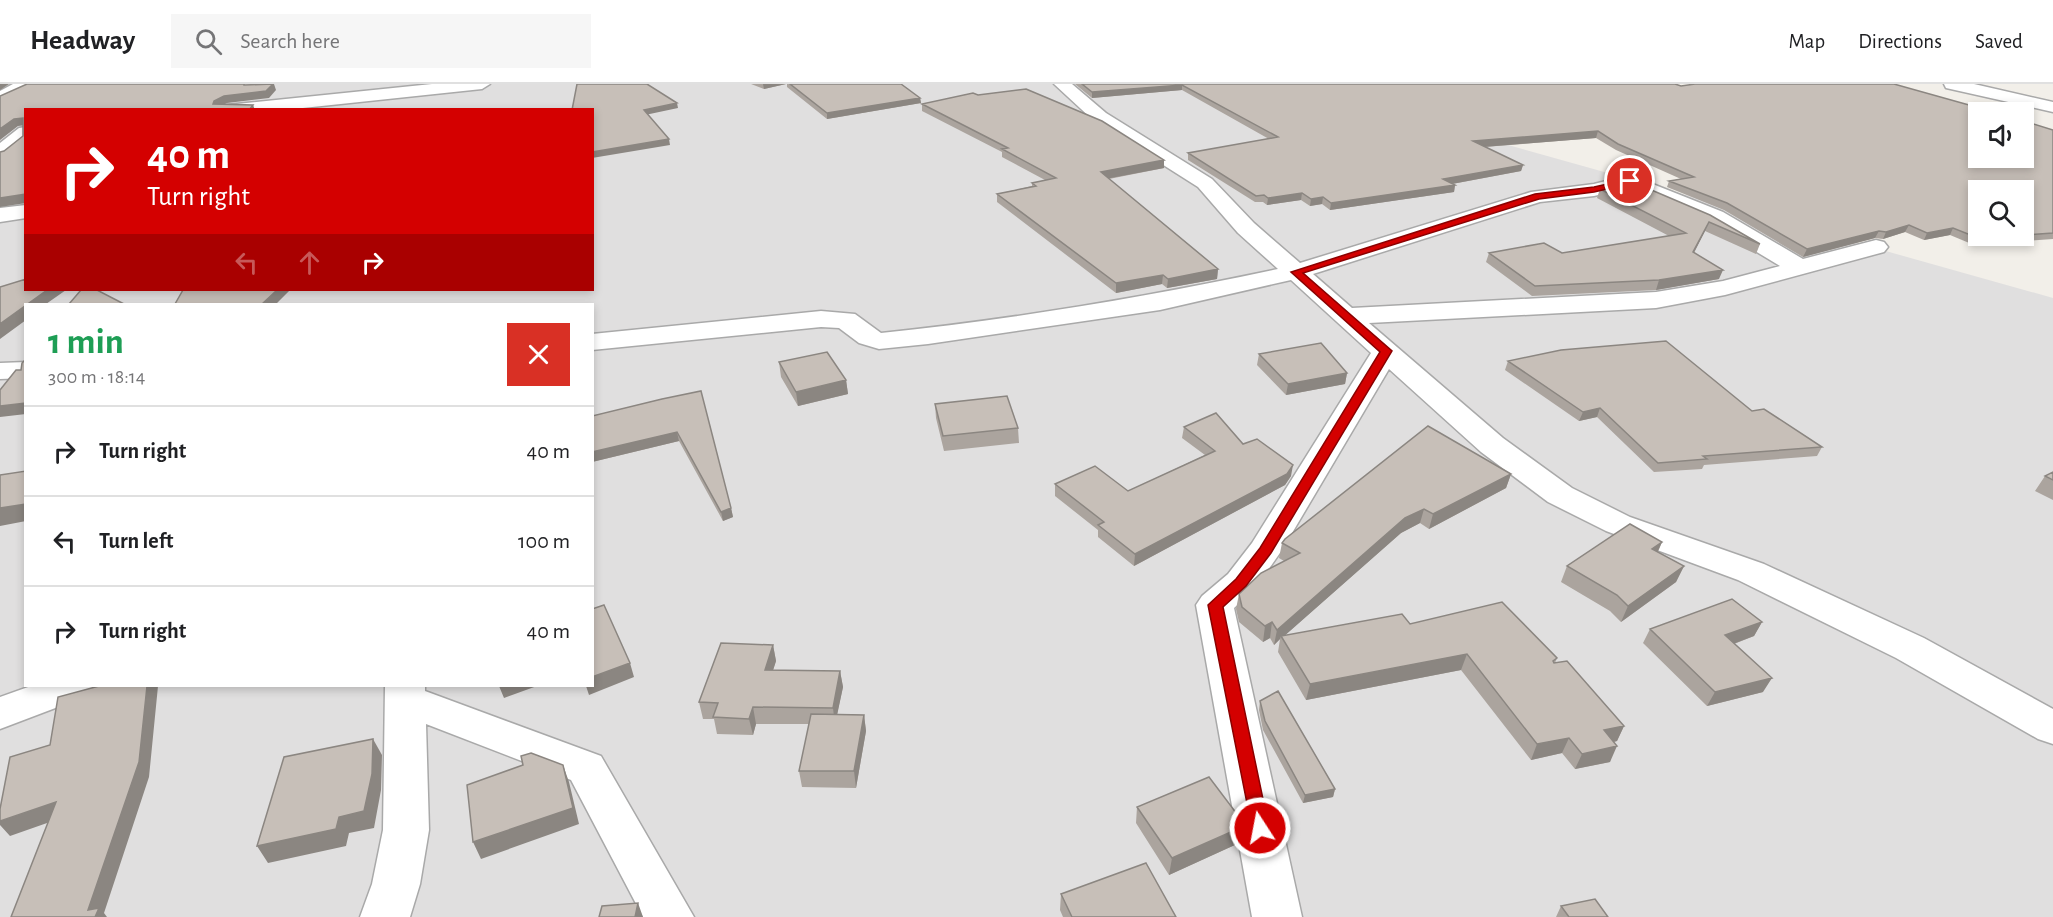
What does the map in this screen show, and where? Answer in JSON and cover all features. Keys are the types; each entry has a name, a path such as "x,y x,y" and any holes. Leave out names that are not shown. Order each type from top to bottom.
{"street":[{"path":"0,98 26,84"},
{"path":"247,108 482,84"},
{"path":"1062,84 1100,117 1186,169 1204,183 1246,228 1492,445 1560,495 1618,524 1751,572 1910,648 2046,718"},
{"path":"1952,84 2053,107"},
{"path":"0,135 24,132"},
{"path":"0,153 24,134"},
{"path":"594,342 821,319 846,320 868,337 879,341 1160,302 1296,272 1538,196 1594,190 1630,181 1715,217 1801,268"},
{"path":"0,215 24,211"},
{"path":"1346,316 1656,300 1725,288 1876,247"},
{"path":"1277,917 1215,605 1241,582 1265,550 1386,351"},
{"path":"0,371 24,370"},
{"path":"0,713 71,687"},
{"path":"385,917 396,885 406,831 405,693 586,768 669,917"}],"shaded area":[{"path":"0,84 1291,84 2053,298 2053,917 0,917"}],"building":[{"path":"27,84 273,84 266,91 224,96 214,101 213,104 253,105 251,108 24,108 24,194 0,198 0,152 23,136 23,118 14,119 0,129 0,96"},
{"path":"577,84 647,84 677,103 644,110 669,139 594,152 594,108 572,108"},
{"path":"790,84 901,84 920,98 827,113"},
{"path":"1082,84 1675,84 1681,86 1695,84 1894,84 1968,105 1968,168 2034,168 2034,124 2053,130 2053,233 2034,234 2034,180 1968,180 1968,234 1953,228 1927,233 1909,225 1807,249 1727,203 1669,181 1694,177 1618,144 1598,131 1473,141 1523,165 1443,179 1455,185 1331,203 1323,197 1311,199 1302,193 1268,198 1264,195 1256,196 1188,153 1278,137 1182,85 1092,92"},
{"path":"1026,89 1102,121 1164,160 1101,172 1218,269 1168,279 1163,275 1116,283 997,194 1036,186 1032,183 1056,178 1002,149 1008,148 922,104 973,93 978,95"},
{"path":"1635,183 1710,215 1760,244 1709,222 1693,252 1723,270 1659,280 1535,286 1489,253 1544,243 1562,253 1686,233 1600,189"},
{"path":"24,280 24,291 46,291 29,303 24,303 24,307 0,324 0,287"},
{"path":"80,291 99,291 122,303 70,303"},
{"path":"182,291 276,291 263,303 176,303"},
{"path":"1666,341 1752,411 1764,409 1822,447 1703,456 1707,459 1658,463 1600,408 1583,412 1508,361 1561,350"},
{"path":"1321,343 1347,373 1288,384 1259,354"},
{"path":"827,352 846,380 796,392 779,362"},
{"path":"24,361 24,403 0,406 0,390 16,370 21,370"},
{"path":"701,391 731,508 721,512 677,432 594,452 594,416"},
{"path":"1007,396 1018,428 943,436 935,404"},
{"path":"1216,413 1243,444 1257,439 1293,465 1287,474 1135,554 1098,525 1104,522 1055,484 1095,466 1128,491 1215,451 1184,427"},
{"path":"1428,426 1511,474 1433,514 1424,509 1405,518 1277,630 1272,622 1265,626 1242,607 1239,594 1261,573 1300,553 1282,543 1285,539"},
{"path":"24,471 24,504 0,508 0,475"},
{"path":"2053,472 2053,480 2045,476"},
{"path":"1630,524 1662,542 1652,549 1684,566 1628,606 1617,595 1567,566"},
{"path":"1732,599 1762,622 1725,635 1772,678 1715,692 1650,629"},
{"path":"1502,602 1557,658 1553,661 1554,663 1567,661 1624,726 1604,730 1617,746 1582,754 1569,738 1537,744 1467,654 1310,684 1281,636 1402,614 1410,624"},
{"path":"604,605 630,663 594,676 594,608"},
{"path":"721,643 773,645 765,670 840,671 833,708 753,707 749,719 713,717 718,703 699,702"},
{"path":"95,687 147,687 139,762 88,910 99,908 95,917 11,917 56,802 0,821 0,809 10,757 50,745 58,697"},
{"path":"1278,691 1335,789 1305,795 1265,721 1260,701"},
{"path":"811,714 864,715 854,771 799,771"},
{"path":"373,739 372,774 364,811 339,817 336,829 257,846 284,757"},
{"path":"531,753 563,765 573,808 473,842 467,785 523,765 521,756"},
{"path":"1209,777 1237,814 1240,828 1172,858 1137,807"},
{"path":"1146,863 1176,917 1072,917 1061,894"},
{"path":"1595,899 1608,917 1569,917 1561,906"},
{"path":"638,903 635,917 599,917 602,906"}],"route":[{"path":"1260,828 1215,605 1241,582 1265,550 1386,351 1296,272 1538,196 1594,190 1630,181"}]}
